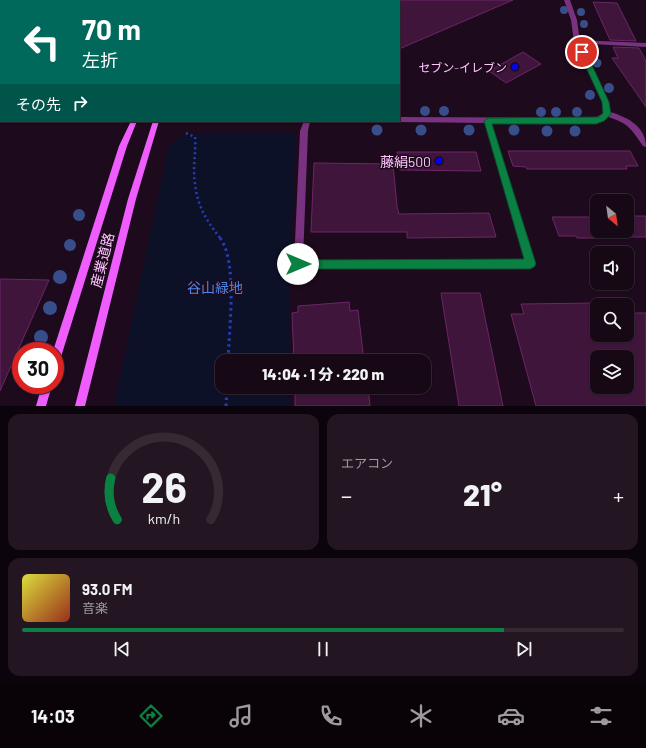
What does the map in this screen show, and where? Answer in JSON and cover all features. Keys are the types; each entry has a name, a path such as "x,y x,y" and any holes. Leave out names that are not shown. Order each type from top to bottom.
{"main road":[{"name":"産業道路","path":"61,342 122,146 134,122"},
{"name":"産業道路","path":"80,406 132,199 156,122"},
{"path":"41,406 45,394"}],"street":[{"path":"567,0 574,20 577,42 606,102 607,114"},
{"path":"577,42 646,45"},
{"path":"400,120 596,121 607,114 626,119 631,122 646,144"},
{"path":"307,122 304,131 298,264 530,264 488,121"}],"path":[{"path":"186,133 195,137 196,149 194,171 197,199 206,221 224,243 229,259 231,275 228,354"},
{"path":"226,406 227,394"}],"green space":[{"name":"谷山緑地","path":"296,133 289,298 289,354 215,354 215,394 289,394 289,406 114,406 169,145 186,134"}],"building":[{"path":"400,0 513,0 400,49"},
{"path":"593,2 617,3 636,41 610,40"},
{"path":"613,47 639,48 646,61 646,107 612,58 618,58"},
{"name":"セブン-イレブン","path":"523,52 541,64 506,83 489,71"},
{"path":"508,151 630,151 638,166 626,166 627,169 527,169 526,167 513,166"},
{"name":"藤絹500","path":"397,152 476,152 481,171 400,170"},
{"path":"314,163 393,164 399,214 489,213 496,237 407,238 407,232 311,232"},
{"path":"634,216 646,216 646,237 634,237"},
{"path":"552,217 590,217 590,238 559,236"},
{"path":"0,279 49,280 22,342 12,342 12,364 0,391"},
{"path":"441,293 480,293 503,406 459,406"},
{"path":"349,302 350,311 358,310 363,354 294,354 292,313 298,312 298,306"},
{"path":"590,303 590,342 634,342 634,313 646,313 646,406 536,406 511,314 524,314 521,304"},
{"path":"295,394 369,394 370,406 295,406"}],"place":[{"name":"セブン-イレブン","path":"515,67"},
{"name":"藤絹500","path":"439,161"}],"route":[{"path":"298,264 530,264 488,121 596,121 601,119 607,114 606,102 582,52"}]}
